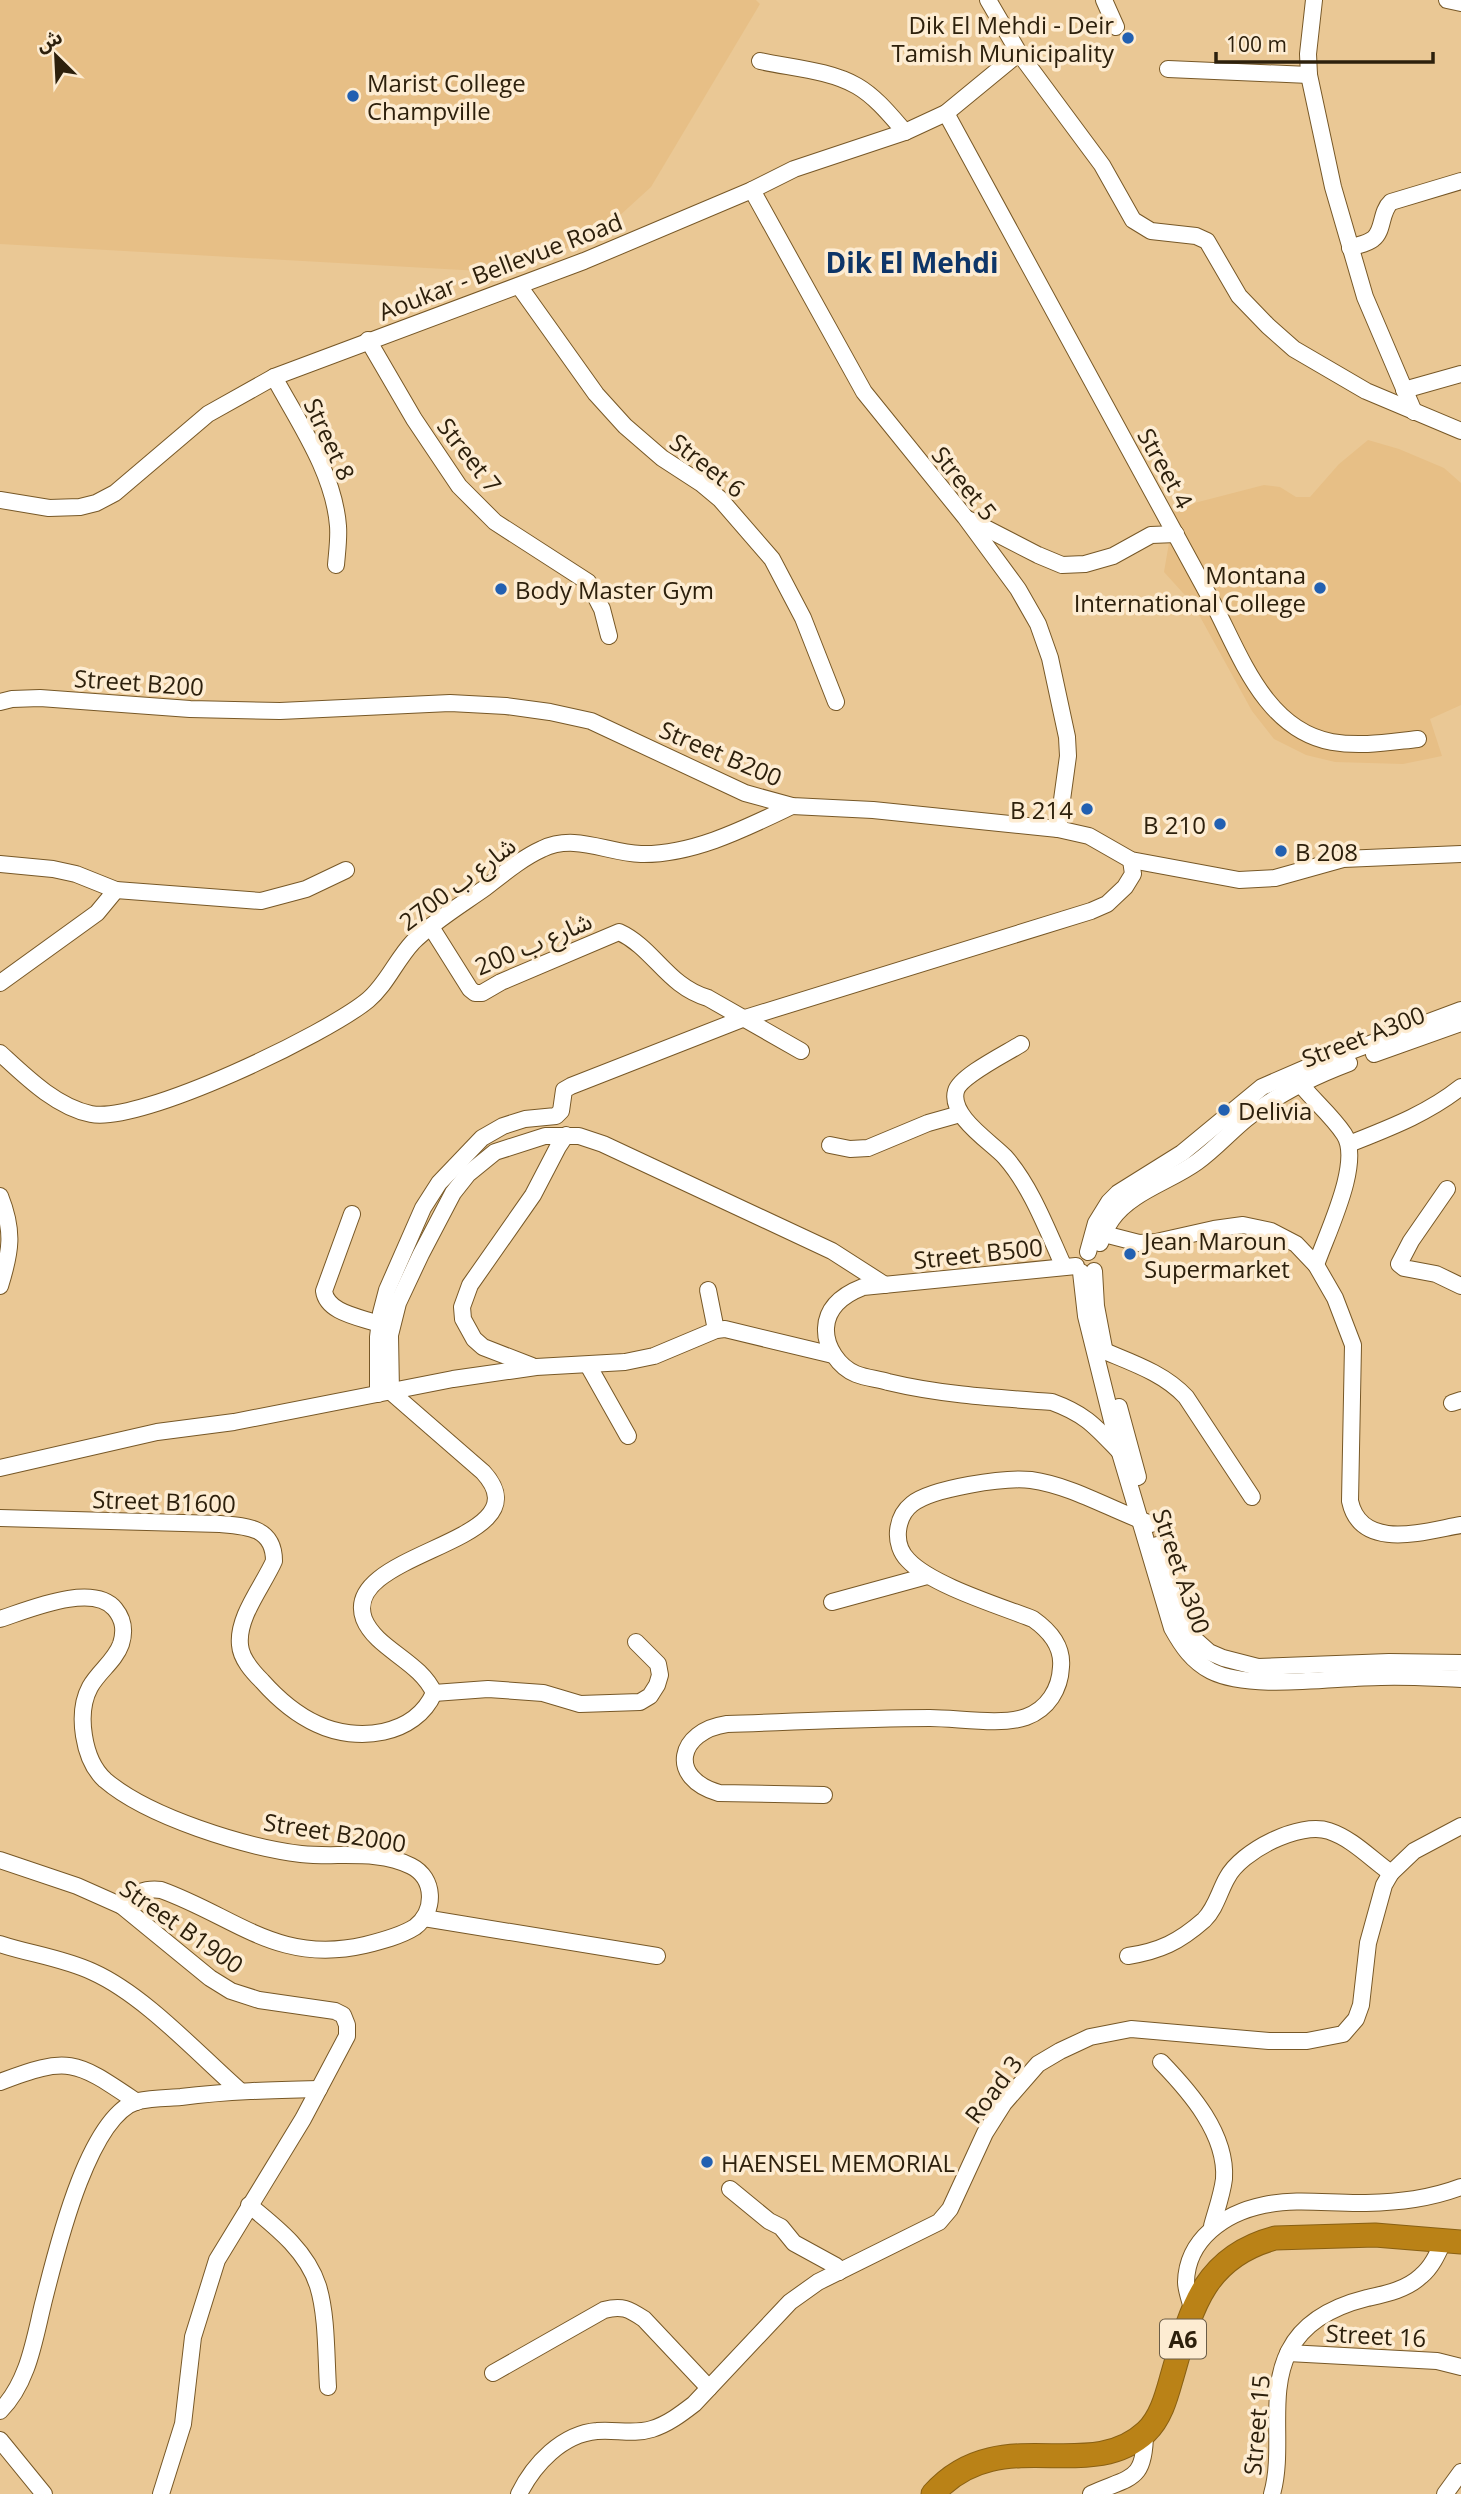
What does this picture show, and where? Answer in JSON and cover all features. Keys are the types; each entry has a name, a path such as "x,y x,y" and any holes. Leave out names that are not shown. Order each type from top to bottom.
{"highway":[{"name":"A6","path":"933,2494 954,2473 972,2463 1000,2456 1077,2456 1107,2452 1128,2444 1145,2432 1156,2419 1166,2396 1192,2308 1222,2266 1244,2249 1275,2238 1375,2235 1452,2241"}],"street":[{"path":"988,0 1019,53 1102,165 1133,220 1151,231 1196,236 1207,241 1239,296 1294,349 1366,391 1461,431"},
{"path":"1104,0 1116,27"},
{"path":"1314,0 1308,54 1309,75 1333,187 1365,298 1415,412"},
{"path":"1447,0 1461,3"},
{"name":"Aoukar - Bellevue Road","path":"0,500 49,508 80,507 96,503 115,493 208,414 274,377 519,286 752,190 794,169 905,132 946,113 1019,53"},
{"path":"760,61 836,77 858,87 905,132"},
{"path":"1168,69 1309,75"},
{"name":"Street 4","path":"946,113 1252,678 1272,708 1289,723 1310,735 1331,742 1368,744 1418,739"},
{"path":"1350,248 1375,238 1386,207 1391,202 1461,181"},
{"name":"Street 5","path":"752,190 864,392 965,517 1018,589 1038,624 1050,658 1067,737 1068,756 1058,829"},
{"name":"Street 6","path":"519,286 596,394 625,426 662,458 720,499 772,559 803,618 836,702"},
{"name":"Street 7","path":"368,340 414,419 459,486 495,522 588,582 602,609 609,636"},
{"path":"1404,390 1461,374"},
{"name":"Street 8","path":"274,377 328,481 339,529 336,565"},
{"path":"1151,535 1164,513"},
{"path":"965,517 1062,565 1085,564 1113,556 1151,535 1176,534"},
{"name":"Street B200","path":"0,702 40,698 190,709 280,711 450,703 516,707 591,721 745,793 792,806 873,810 1058,829 1089,836 1131,860 1248,881 1295,874 1343,859 1461,854"},
{"name":"شارع ب 2700","path":"0,1053 57,1099 74,1109 104,1116 149,1107 270,1058 366,1002 387,979 404,953 431,927 531,855 552,845 574,842 640,854 678,849 753,825 792,806"},
{"path":"384,1393 395,1292 424,1208 439,1182 482,1139 503,1126 525,1119 556,1116 561,1111 564,1090 571,1086 743,1019 1091,911 1107,904 1125,887 1133,874 1131,860"},
{"path":"0,864 76,874 116,890 261,901 306,889 346,870"},
{"path":"0,982 97,913 116,890"},
{"name":"شارع ب 200","path":"431,927 475,993 482,993 501,982 619,932 629,937 676,982 743,1019"},
{"path":"1316,1265 1345,1181 1350,1156 1349,1144 1338,1126 1296,1079 1461,1010"},
{"path":"743,1019 801,1051"},
{"name":"Street A300","path":"1461,1023 1296,1079 1259,1109 1219,1133 1195,1164 1137,1190 1118,1193 1102,1212 1091,1234 1083,1264 1086,1316 1099,1348 1135,1468 1145,1522 1172,1628 1190,1655 1213,1672 1260,1681 1293,1673 1389,1662 1461,1663"},
{"path":"1021,1044 960,1083 955,1097 960,1114 1007,1158 1083,1264"},
{"path":"1349,1144 1427,1111 1461,1087"},
{"path":"830,1145 850,1149 868,1147 928,1123 960,1114"},
{"path":"536,1367 483,1347 467,1330 462,1307 470,1285 533,1195 566,1135"},
{"path":"636,1642 658,1664 660,1675 650,1696 640,1702 580,1704 543,1693 488,1689 434,1693 424,1675 379,1638 364,1619 366,1590 389,1571 465,1534 483,1521 491,1511 495,1497 492,1482 483,1472 384,1393 379,1324 453,1193 483,1160 509,1146 545,1136 579,1136 614,1149 832,1251 885,1284"},
{"path":"1447,1189 1411,1241 1399,1264 1404,1268 1436,1274 1461,1286"},
{"name":"Street A300","path":"1083,1264 1111,1220 1137,1190"},
{"path":"0,1196 8,1221 10,1250 0,1286"},
{"path":"352,1214 324,1291 325,1300 332,1307 379,1324"},
{"path":"1104,1234 1139,1243 1156,1242 1243,1225 1271,1231 1296,1244 1316,1265 1335,1298 1353,1345 1350,1501 1353,1512 1368,1528 1385,1534 1401,1535 1461,1525"},
{"name":"Street B500","path":"833,1354 826,1339 826,1325 841,1298 852,1291 885,1284 1083,1264"},
{"path":"708,1290 716,1331"},
{"path":"0,1468 157,1432 234,1422 453,1379 536,1367 625,1362 654,1356 724,1329 833,1354 856,1374 920,1389 1052,1402 1084,1416 1135,1468"},
{"path":"1099,1348 1177,1387 1252,1497"},
{"name":"Street A300","path":"1099,1348 1120,1453 1145,1522"},
{"path":"588,1365 628,1436"},
{"path":"824,1795 719,1793 705,1788 692,1778 686,1770 684,1754 689,1744 703,1731 727,1724 929,1718 1014,1720 1040,1710 1057,1689 1062,1663 1053,1637 1044,1627 1033,1619 927,1576 906,1558 897,1537 902,1514 910,1505 931,1495 992,1480 1029,1480 1051,1483 1145,1522"},
{"name":"Street B1600","path":"0,1518 246,1526 260,1532 269,1540 274,1551 274,1561 246,1615 240,1648 247,1664 275,1696 319,1726 358,1735 378,1734 400,1727 417,1717 434,1693"},
{"path":"832,1602 927,1576"},
{"name":"Street B2000","path":"0,1619 69,1599 102,1600 111,1605 124,1628 121,1644 90,1687 84,1701 83,1715 84,1735 93,1766 105,1779 141,1802 217,1834 300,1853 369,1856 407,1864 422,1875 428,1887 430,1907 424,1918"},
{"name":"Street A300","path":"1293,1673 1461,1679"},
{"name":"Road 3","path":"519,2494 529,2474 572,2437 599,2430 650,2430 678,2417 790,2302 818,2282 939,2222 950,2209 985,2133 1004,2104 1038,2064 1059,2051 1090,2037 1131,2029 1269,2041 1307,2041 1343,2034 1356,2019 1361,2005 1368,1943 1384,1885 1391,1873 1413,1851 1461,1826"},
{"path":"1128,1956 1156,1951 1180,1940 1206,1918 1218,1901 1227,1877 1238,1863 1288,1834 1314,1828 1327,1829 1347,1839 1391,1873"},
{"name":"Street B1900","path":"0,1860 77,1886 122,1906 209,1978 231,1990 259,2000 331,2010 344,2015 347,2036 319,2090"},
{"path":"122,1906 131,1896 140,1892 161,1890 260,1937 286,1946 341,1949 379,1942 409,1930 424,1918 657,1956"},
{"path":"0,1944 62,1961 108,1980 155,2014 239,2090"},
{"path":"1161,2062 1188,2092 1217,2139 1224,2162 1224,2181 1212,2227"},
{"path":"0,2082 46,2066 75,2066 93,2073 136,2102"},
{"path":"0,2411 21,2382 66,2217 79,2183 116,2115 136,2102 239,2090 319,2090"},
{"path":"161,2494 183,2424 193,2337 217,2260 319,2090"},
{"path":"1192,2308 1186,2283 1189,2264 1197,2244 1212,2227 1236,2214 1264,2205 1424,2199 1461,2187"},
{"path":"730,2189 769,2221 781,2227 794,2243 836,2266 839,2272"},
{"path":"249,2205 291,2242 310,2268 317,2284 321,2300 328,2387"},
{"name":"Street 15","path":"1272,2494 1277,2467 1279,2389 1287,2353 1295,2339 1319,2317 1339,2307 1407,2286 1421,2277 1452,2241"},
{"path":"493,2373 604,2310 621,2306 643,2319 709,2388"},
{"name":"Street 16","path":"1287,2353 1437,2361 1461,2367"},
{"path":"1091,2494 1120,2484 1135,2475 1145,2455 1145,2432"},
{"path":"0,2440 44,2494"},
{"path":"1445,2494 1461,2472"}],"shaded area":[{"name":"Marist College Champville","path":"0,0 756,0 760,4 651,187 595,238 498,272 0,244"},
{"name":"Montana International College","path":"1368,440 1399,449 1444,468 1461,483 1461,705 1430,719 1442,756 1403,764 1335,762 1306,755 1274,739 1252,711 1193,604 1164,572 1175,508 1264,485 1280,487 1296,497 1310,497 1339,464"}],"place":[{"name":"Dik El Mehdi - Deir Tamish Municipality","path":"1128,38"},
{"name":"Marist College Champville","path":"353,96"},
{"name":"Montana International College","path":"1320,588"},
{"name":"Body Master Gym","path":"501,589"},
{"name":"B 214","path":"1087,809"},
{"name":"B 210","path":"1220,824"},
{"name":"B 208","path":"1281,851"},
{"name":"Delivia","path":"1224,1110"},
{"name":"Jean Maroun Supermarket","path":"1130,1254"},
{"name":"HAENSEL MEMORIAL","path":"707,2162"}],"district":[{"name":"Dik El Mehdi","path":"912,262"}]}
